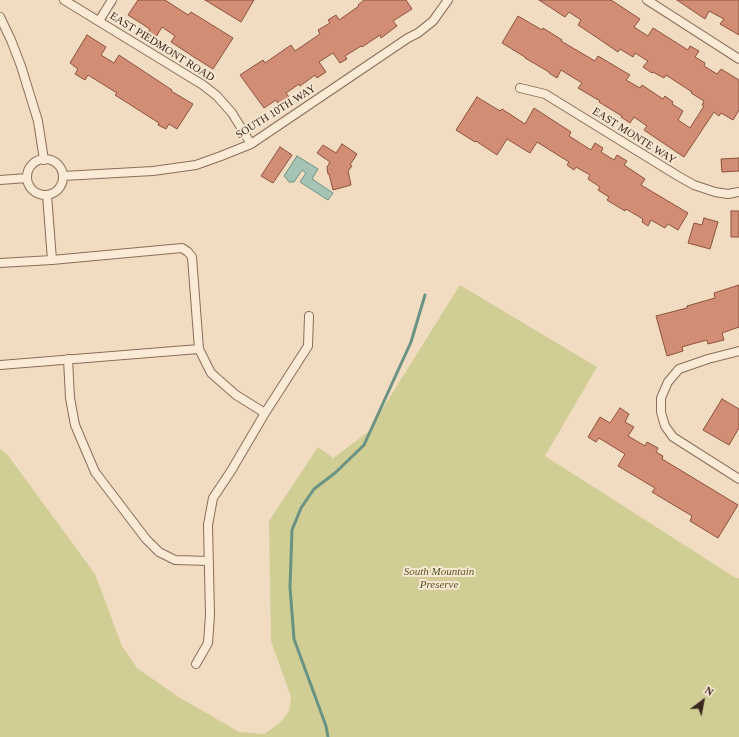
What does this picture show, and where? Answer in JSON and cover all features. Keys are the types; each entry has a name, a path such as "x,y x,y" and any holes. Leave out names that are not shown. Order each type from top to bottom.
{"street":[{"name":"EAST PIEDMONT ROAD","path":"64,0 203,85 217,96 232,113 251,144"},
{"path":"99,21 112,0"},
{"name":"SOUTH 10TH WAY","path":"63,176 152,171 196,165 251,144 418,33 433,21 448,0"},
{"path":"647,0 739,59"},
{"path":"0,18 11,40 21,66 38,122 44,160"},
{"name":"EAST MONTE WAY","path":"520,88 545,94 694,186 728,194 739,192"},
{"path":"44,160 54,162 61,170 63,176 57,191 46,195 41,195 31,189 27,178 30,168 38,161 44,160"},
{"path":"0,180 27,178"},
{"path":"46,195 52,260"},
{"path":"0,263 52,260 182,248 192,257 199,349 211,372 236,395 265,414"},
{"path":"196,664 208,643 210,615 208,525 213,498 308,346 309,316"},
{"path":"0,365 199,349"},
{"path":"739,351 708,359 679,369 668,382 661,398 661,412 664,426 673,437 739,479"},
{"path":"68,359 70,398 75,425 95,472 146,539 159,552 175,560 209,561"}],"green space":[{"name":"South Mountain Preserve","path":"460,285 597,367 545,456 736,578 739,578 739,737 0,737 0,449 7,454 95,574 122,646 137,668 177,696 239,732 264,734 280,723 289,711 291,697 271,641 269,521 318,447 332,457 332,459 368,432"}],"shaded area":[{"path":"297,156 318,169 312,179 333,193 328,200 300,182 306,173 302,170 294,182 289,182 284,176"}],"building":[{"path":"138,0 165,0 188,15 191,12 233,38 213,69 171,42 175,36 162,27 156,37 148,32 150,29 128,15"},
{"path":"205,0 254,0 241,22"},
{"path":"364,0 406,0 412,9 393,21 397,26 381,38 380,35 362,47 361,46 345,56 347,59 340,63 333,53 319,62 326,72 317,78 315,75 300,86 299,84 286,93 289,97 279,105 276,100 264,108 240,75 263,60 265,63 291,45 295,51 320,34 318,30 330,23 328,20 336,15 339,20 359,6 358,5"},
{"path":"539,0 611,0 640,19 634,27 648,36 653,28 688,50 690,46 699,51 695,57 705,63 704,66 717,74 721,69 739,80 739,110 733,120 721,113 719,116 714,112 684,157 644,130 647,126 634,117 630,123 621,117 622,116 599,102 600,101 578,88 582,83 561,70 557,78 502,43 518,16 542,30 543,28 562,40 561,41 595,61 598,56 630,75 626,80 640,88 642,85 663,99 665,96 673,102 672,104 683,111 678,120 690,128 704,106 702,105 704,101 666,75 664,78 643,67 648,61 635,53 633,57 620,49 618,52 578,25 581,20 569,12 565,17"},
{"path":"677,0 739,0 739,35 720,24 724,19 709,11 705,19"},
{"path":"87,35 106,47 101,55 114,63 119,55 172,90 171,91 193,104 177,129 169,124 166,129 158,125 159,123 115,95 117,93 88,75 85,80 75,74 78,69 70,63"},
{"path":"477,97 500,111 502,109 525,124 534,108 571,132 569,136 591,150 595,143 603,148 601,152 614,160 617,155 627,161 624,165 645,179 641,185 688,213 678,230 668,224 665,228 651,220 648,226 642,222 643,219 626,209 625,211 607,200 609,197 598,190 600,187 588,179 590,175 576,167 574,170 567,165 569,162 537,142 530,153 507,139 497,155 456,130"},
{"path":"342,144 357,154 348,171 351,185 333,190 327,167 330,162 317,153 323,145 336,153"},
{"path":"280,147 292,155 273,183 261,176"},
{"path":"739,158 739,171 722,172 721,159"},
{"path":"731,211 739,211 739,237 731,237"},
{"path":"704,218 718,222 710,249 688,243 694,223 702,225"},
{"path":"739,285 739,327 722,333 724,340 708,344 707,340 692,344 682,347 683,351 667,356 656,316 687,308 687,306 715,298 714,293"},
{"path":"722,399 739,409 739,428 729,445 703,430"},
{"path":"620,408 629,414 625,422 634,427 628,436 645,446 647,442 658,448 656,452 663,456 662,459 738,505 718,538 690,521 692,516 652,492 655,488 618,466 625,454 599,438 596,442 588,437 600,417 610,423"}],"waterway":[{"path":"328,737 326,726 294,639 290,587 292,530 301,508 314,489 335,473 364,445 411,342 425,295"}]}
